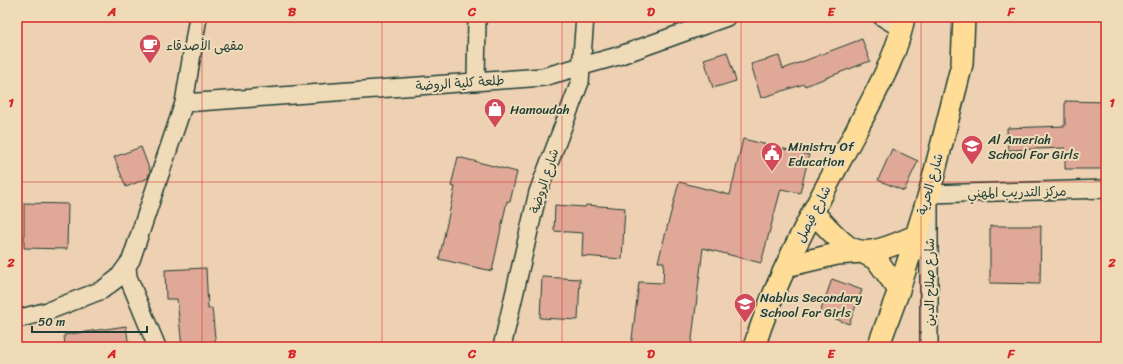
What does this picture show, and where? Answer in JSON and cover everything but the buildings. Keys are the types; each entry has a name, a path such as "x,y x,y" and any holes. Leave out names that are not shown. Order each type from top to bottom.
{"main road":[{"name":"شارع الحرية","path":"878,347 899,290 916,236 962,64 964,17"},
{"name":"شارع فيصل","path":"754,347 786,266 885,74 903,23"},
{"path":"813,213 847,246 877,260 899,290"},
{"path":"786,266 837,254 878,251 916,236"}],"street":[{"path":"17,319 48,311 102,290 118,278 127,267 136,249 184,103 198,17"},
{"path":"476,82 477,17"},
{"name":"شارع الروضة","path":"502,347 538,192 580,82 585,17"},
{"name":"طلعة كلية الروضة","path":"184,103 543,77 618,56 727,17"},
{"path":"882,17 903,23"},
{"name":"مركز التدريب المهني","path":"928,194 1106,190"},
{"name":"شارع صلاح الدين","path":"928,194 928,347"},
{"path":"127,267 128,276 157,347"}],"place":[{"name":"مقهى الأصدقاء","path":"150,64"},
{"name":"Hamoudah","path":"495,128"},
{"name":"Al Ameriah School For Girls","path":"972,166"},
{"name":"Ministry Of Education","path":"772,172"},
{"name":"Nablus Secondary School For Girls","path":"745,324"}]}
